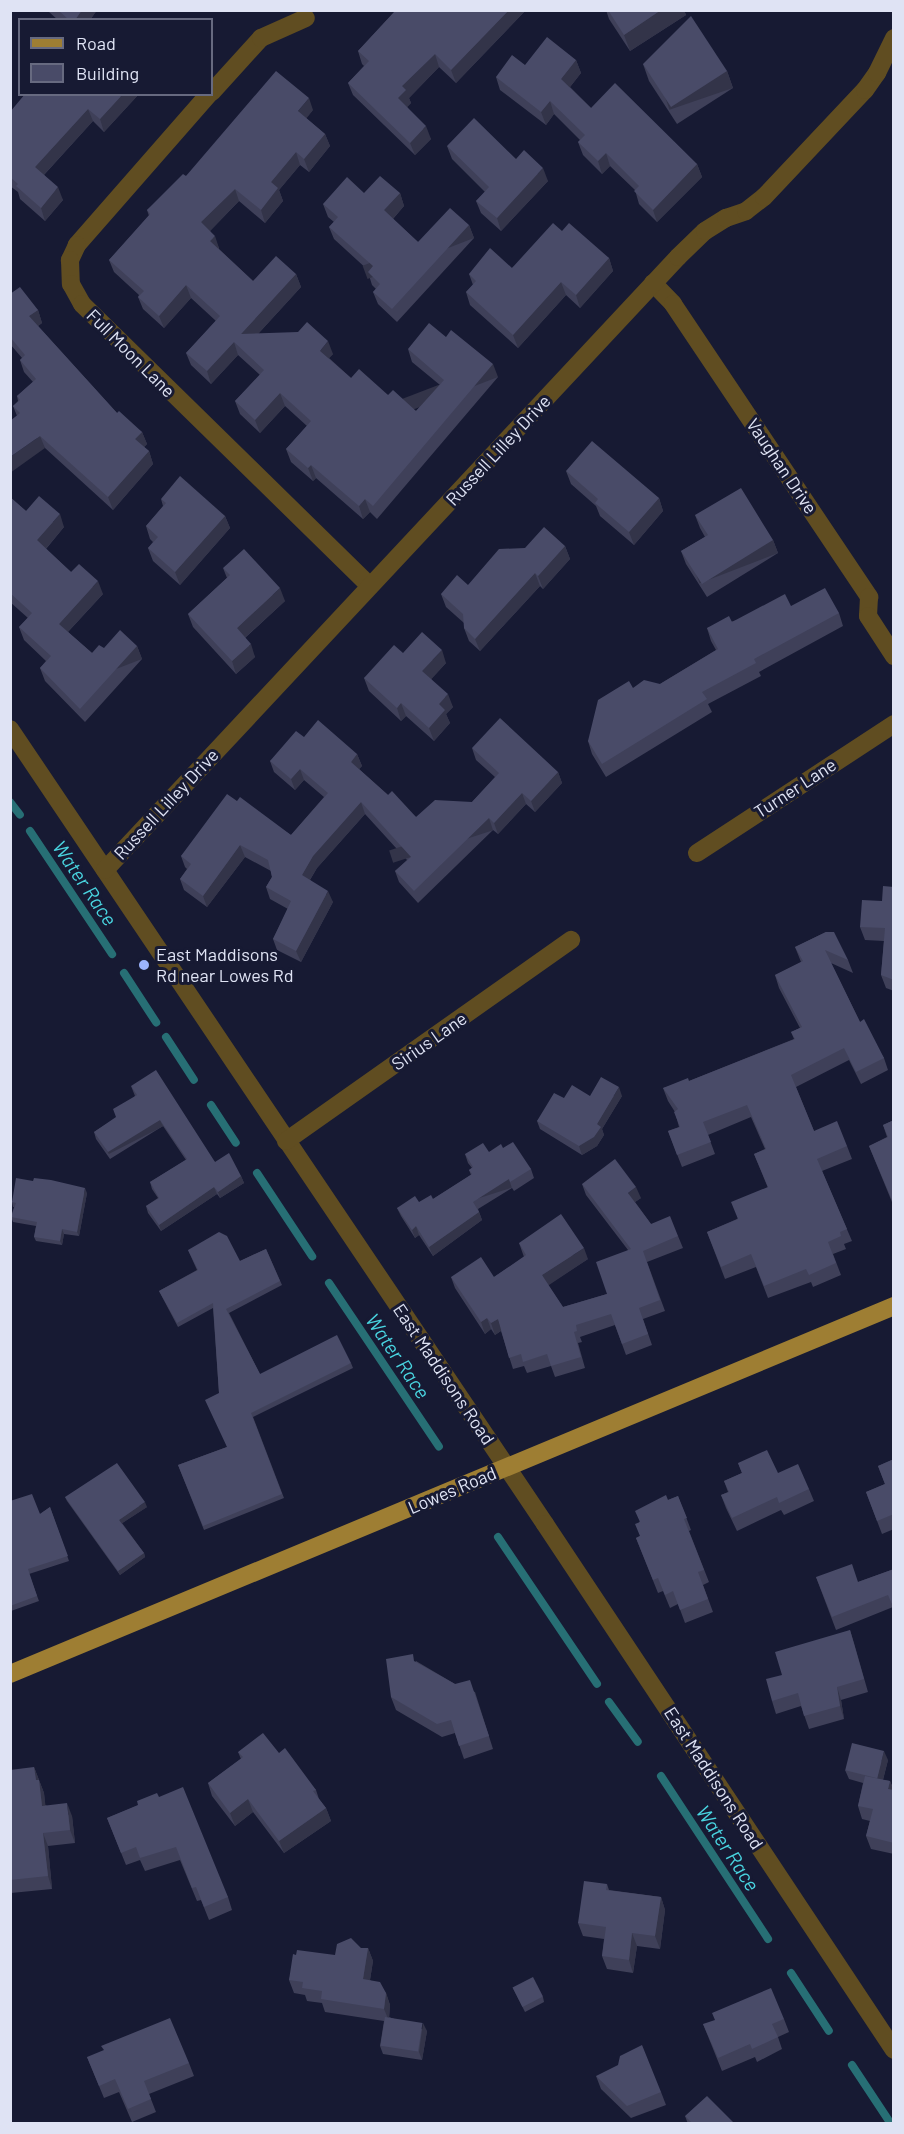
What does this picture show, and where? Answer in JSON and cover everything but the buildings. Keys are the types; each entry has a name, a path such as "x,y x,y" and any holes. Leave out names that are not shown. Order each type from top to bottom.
{"main road":[{"name":"Lowes Road","path":"10,1674 894,1306"}],"street":[{"name":"Full Moon Lane","path":"213,90 261,38 306,18"},
{"name":"Russell Lilley Drive","path":"105,870 653,283 705,231 726,218 746,211 764,197 865,90 877,73 894,38"},
{"name":"Full Moon Lane","path":"207,96 77,245 70,260 71,284 82,304 370,586"},
{"name":"Vaughan Drive","path":"653,283 673,304 869,597 868,616 894,656"},
{"name":"Turner Lane","path":"697,853 894,724"},
{"name":"East Maddisons Road","path":"10,729 507,1467 894,2050"},
{"name":"Sirius Lane","path":"286,1141 571,940"}],"waterway":[{"name":"Water Race","path":"10,802 20,815"},
{"name":"Water Race","path":"30,831 112,954"},
{"name":"Water Race","path":"124,973 156,1022"},
{"name":"Water Race","path":"166,1037 194,1080"},
{"name":"Water Race","path":"211,1105 236,1143"},
{"name":"Water Race","path":"257,1173 312,1256"},
{"name":"Water Race","path":"329,1283 439,1447"},
{"name":"Water Race","path":"498,1537 597,1684"},
{"name":"Water Race","path":"609,1702 638,1742"},
{"name":"Water Race","path":"661,1776 768,1939"},
{"name":"Water Race","path":"791,1973 829,2031"},
{"name":"Water Race","path":"852,2065 891,2124"}],"place":[{"name":"East Maddisons Rd near Lowes Rd","path":"144,965"}]}
